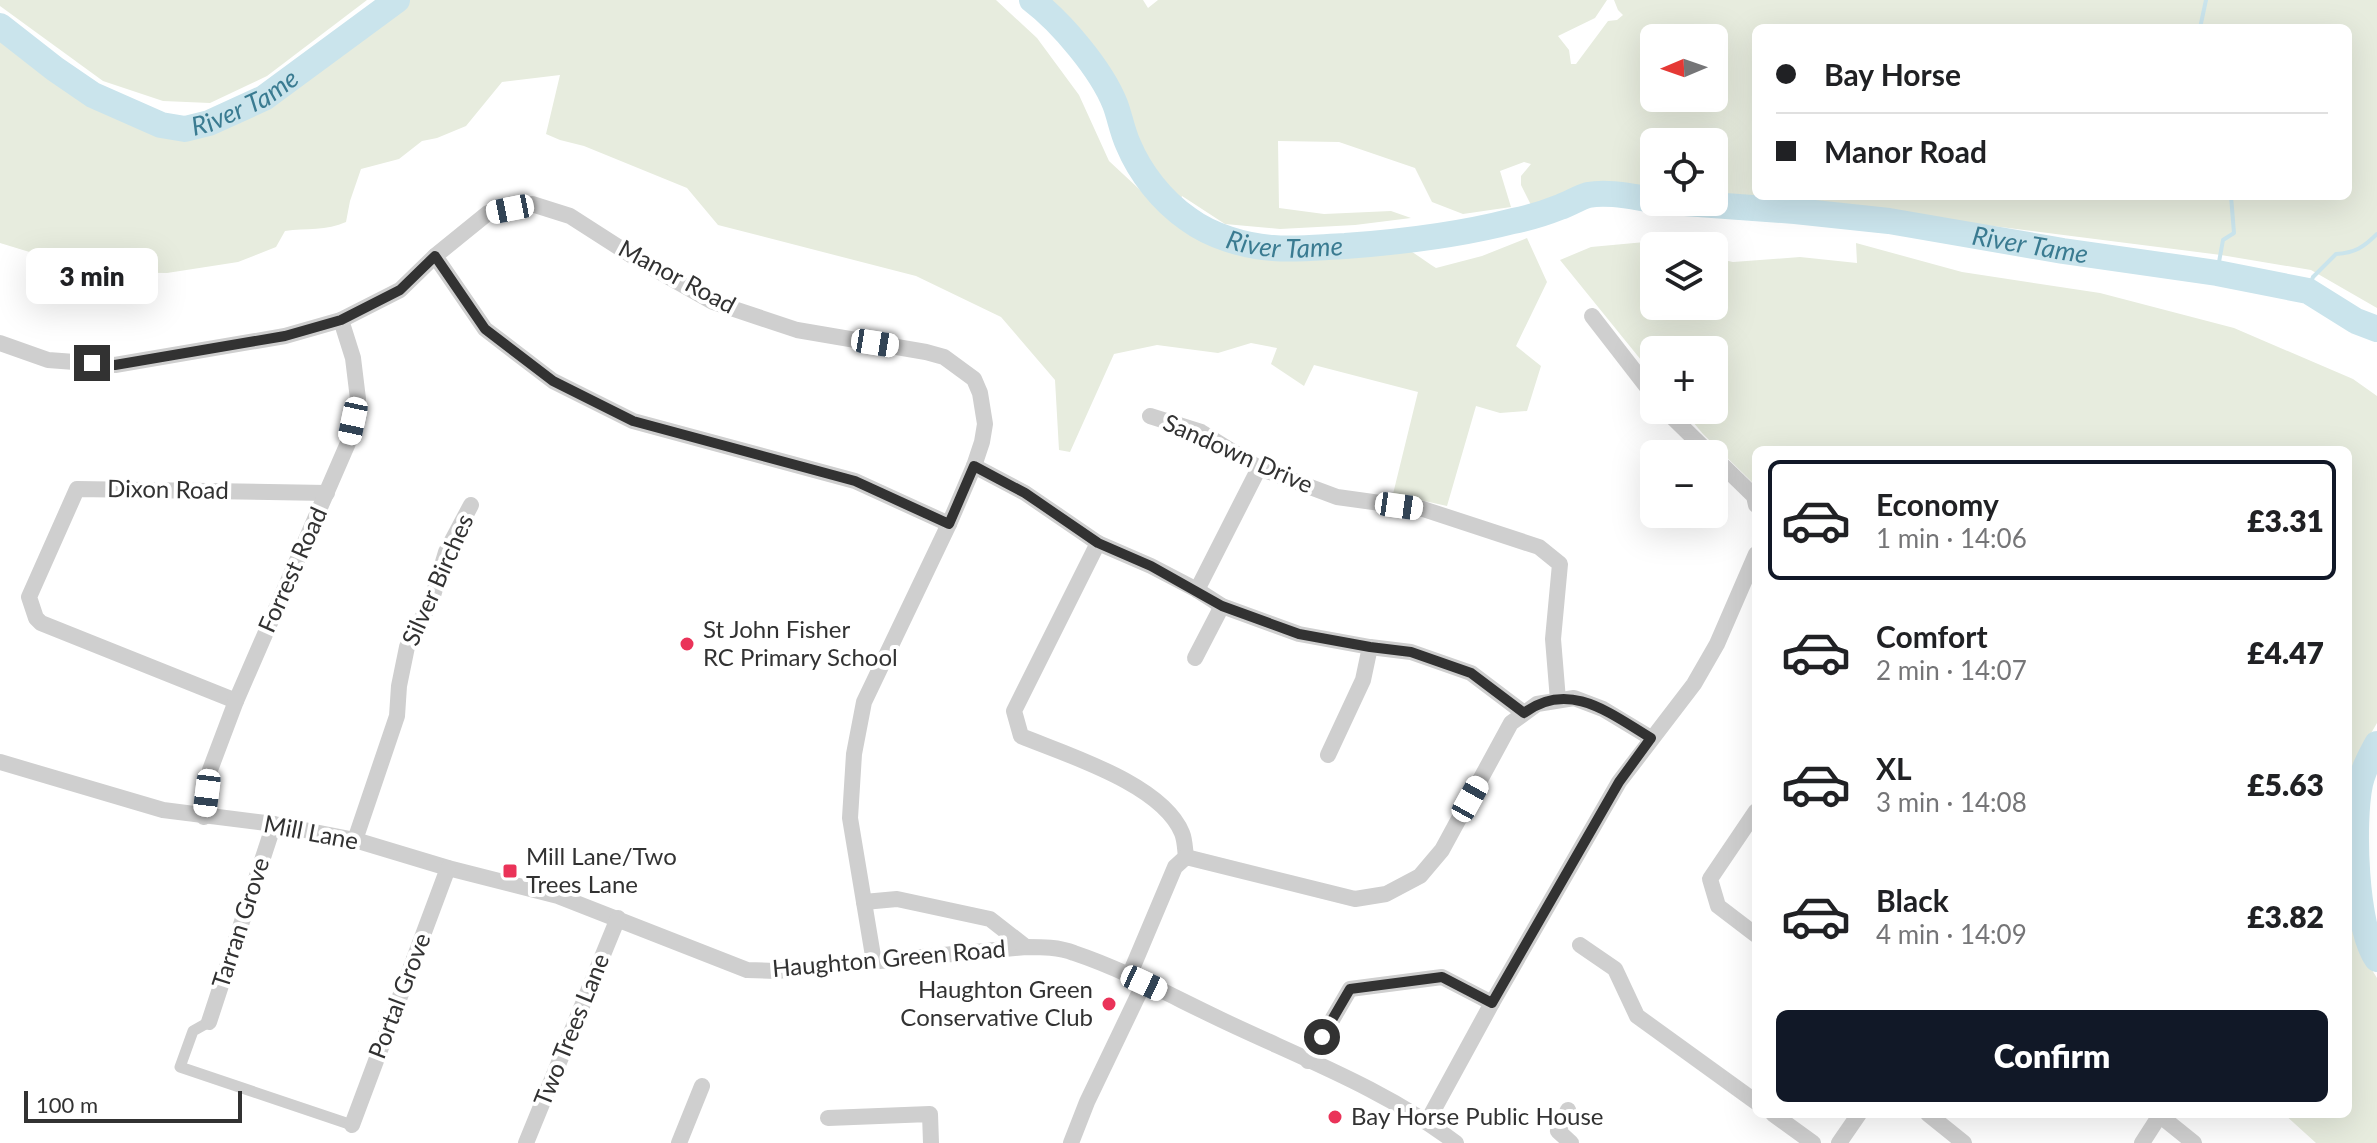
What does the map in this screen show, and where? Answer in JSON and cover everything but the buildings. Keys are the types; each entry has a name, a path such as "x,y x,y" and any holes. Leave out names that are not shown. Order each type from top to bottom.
{"street":[{"name":"Manor Road","path":"1,346 48,360 115,365 285,336 341,320 400,290 435,256 488,213 532,204 570,216 713,302 797,330 944,357 974,379 980,393 985,424 974,466 949,524 864,702 854,754 850,818 874,962"},
{"path":"435,256 485,329 553,381 633,421 855,481 949,524"},
{"path":"1592,316 1640,378"},
{"name":"Forrest Road","path":"204,817 210,770 236,701 348,443 358,399 353,358 341,320"},
{"name":"Sandown Drive","path":"1150,416 1201,432 1259,468 1337,497 1423,509 1539,547 1560,564 1553,639 1558,700"},
{"path":"1679,424 1696,440"},
{"path":"974,466 1025,493 1098,543 1151,566 1222,606 1299,634 1411,652 1471,673 1524,713"},
{"path":"1197,590 1259,468"},
{"path":"1728,471 1752,494"},
{"name":"Dixon Road","path":"236,701 41,623 36,618 29,597 77,489 327,493"},
{"name":"Silver Birches","path":"355,840 397,716 407,647 432,599 446,552 471,505"},
{"path":"1098,543 1014,711 1021,736 1134,783 1169,813 1183,833 1186,857"},
{"path":"1427,1122 1619,782 1694,684 1717,644 1752,563"},
{"path":"1195,658 1222,606"},
{"path":"1328,755 1363,680 1370,647"},
{"path":"1186,857 1355,899 1386,894 1420,876 1442,850 1511,723 1537,704 1574,698 1603,709 1651,738"},
{"name":"Mill Lane","path":"0,762 163,810 274,824 355,840 558,896 618,918"},
{"path":"1752,817 1710,879 1718,906 1752,932"},
{"name":"Tarran Grove","path":"209,1022 274,824"},
{"path":"1071,1143 1136,980 1175,867 1186,857"},
{"name":"Portal Grove","path":"352,1125 448,868"},
{"name":"Haughton Green Road","path":"864,902 897,899 990,919 1026,947"},
{"name":"Haughton Green Road","path":"618,918 747,970 776,971 1026,947 1072,952 1373,1092 1427,1122 1456,1143"},
{"name":"Two Trees Lane","path":"526,1143 618,918"},
{"path":"1580,945 1615,969 1637,1016 1752,1099"},
{"path":"1308,1061 1350,989 1442,977 1492,1003"},
{"path":"209,1022 193,1031 180,1067 352,1125"},
{"path":"679,1143 702,1086"},
{"path":"1568,1110 1558,1131 1571,1143"},
{"path":"828,1118 930,1114 931,1143"},
{"path":"1779,1118 1813,1143"},
{"path":"1839,1143 1856,1118"},
{"path":"1933,1118 1964,1143"},
{"path":"2142,1143 2157,1118"},
{"path":"2164,1118 2194,1143"}],"shaded area":[{"path":"0,0 367,0 267,76 210,103 163,101 103,81 0,6"},
{"path":"397,0 996,0 1037,38 1079,95 1109,161 1181,228 1189,220 1227,237 1264,246 1323,247 1389,241 1436,268 1482,256 1527,238 1547,282 1516,346 1541,366 1527,411 1500,413 1476,406 1447,506 1393,494 1418,392 1314,365 1304,386 1271,364 1277,348 1251,343 1218,353 1157,345 1114,354 1070,452 1059,450 1055,380 1001,317 916,276 718,225 687,188 546,134 560,75 502,82 466,126 422,141 399,159 361,169 346,222 324,228 285,231 276,247 238,262 167,273 95,272 0,243 0,26 93,95 161,125 185,129 209,123 264,98"},
{"path":"1032,0 1143,0 1148,8 1158,0 1607,0 1595,18 1558,36 1569,50 1571,64 1576,64 1608,21 1617,20 1623,15 1614,0 2377,0 2377,308 2311,270 2221,255 1790,200 1789,211 1728,206 1728,128 1640,128 1640,198 1587,195 1536,215 1521,185 1521,176 1531,164 1524,162 1500,171 1511,207 1463,214 1432,202 1415,168 1339,142 1278,141 1279,208 1324,214 1391,211 1411,218 1280,229 1225,224 1182,196 1177,211 1155,188 1131,151 1106,86 1078,46"},
{"path":"1640,242 1640,320 1728,320 1728,261 1800,257 1857,263 1856,243 1962,272 2100,293 2234,328 2353,379 2377,396 2377,723 2354,775 2352,790 2352,446 1752,446 1752,482 1728,459 1728,440 1709,440 1695,424 1728,424 1728,336 1640,336 1640,359 1560,260 1591,247"},
{"path":"2352,844 2356,920 2362,954 2377,978 2377,1143 2316,1143 2288,1118 2352,1118"}],"waterway":[{"name":"River Tame","path":"0,26 93,95 161,125 185,129 209,123 264,98 397,0"},
{"name":"River Tame","path":"1032,0 1067,33 1100,76 1115,104 1133,155 1153,186 1188,219 1228,239 1282,249 1366,244 1493,226 1543,213 1588,195 1640,198"},
{"path":"2201,24 2206,0"},
{"path":"2217,273 2223,240 2234,233 2231,200"},
{"name":"River Tame","path":"1728,206 1889,221 2217,273 2308,291 2356,321 2377,329"},
{"path":"2308,291 2313,277 2336,254 2359,248 2377,234"},
{"name":"River Tame","path":"2377,744 2360,784 2356,823 2360,900 2364,924 2377,959"}],"place":[{"name":"St John Fisher RC Primary School","path":"687,644"},
{"name":"Mill Lane/Two Trees Lane","path":"510,871"},
{"name":"Haughton Green Conservative Club","path":"1109,1004"},
{"name":"Bay Horse Public House","path":"1335,1117"}],"route":[{"path":"92,363 115,365 285,336 341,320 400,290 435,256 485,329 553,381 633,421 855,481 949,524 974,466 1025,493 1098,543 1151,566 1222,606 1299,634 1411,652 1471,673 1524,713 1537,704 1574,698 1603,709 1651,738 1619,782 1492,1003 1442,977 1350,989 1322,1037"}]}
